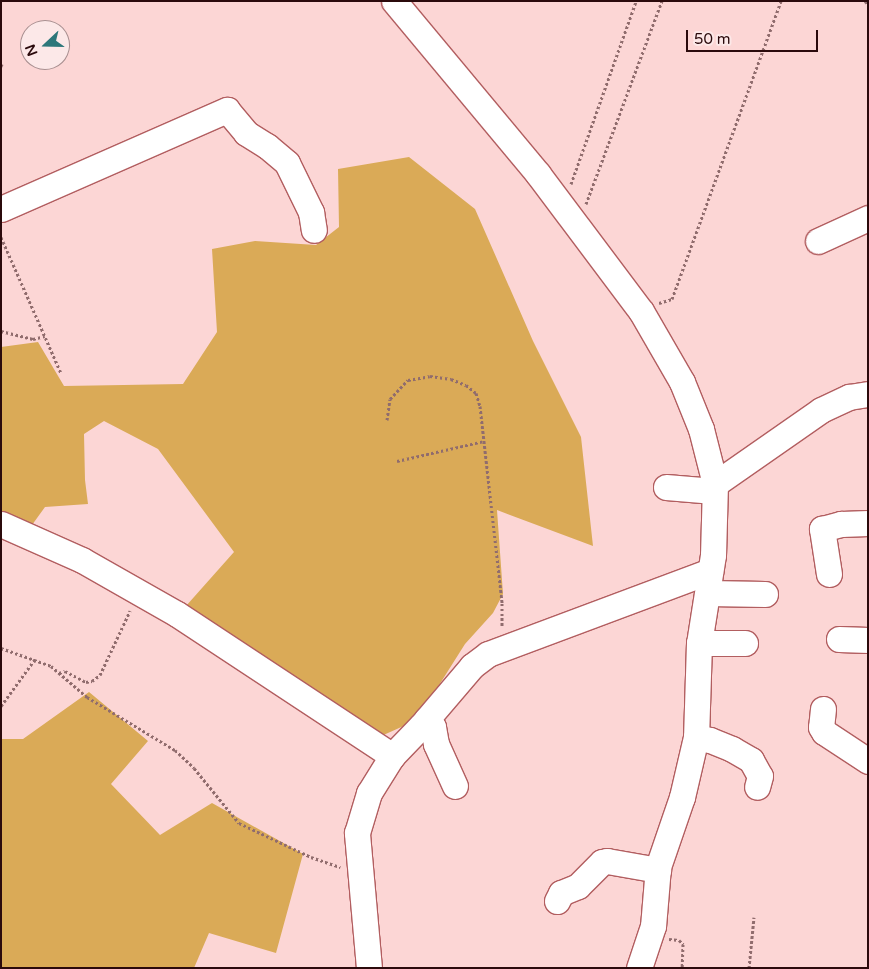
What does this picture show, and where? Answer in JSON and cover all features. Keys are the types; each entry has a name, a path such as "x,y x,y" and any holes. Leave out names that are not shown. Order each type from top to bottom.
{"street":[{"path":"394,1 558,200 642,311 682,382 701,429 714,487 713,555 699,644 696,737 682,797 658,870 653,926 639,968"},
{"path":"1,208 227,110 246,133 267,146 287,163 311,212 314,230"},
{"path":"818,241 868,218"},
{"path":"666,487 714,487 821,410 850,397 868,394"},
{"path":"829,574 822,529 841,524 868,523"},
{"path":"1,524 82,560 177,614 392,756"},
{"path":"369,968 357,833 369,793 392,756 427,719 472,666 488,654 505,647 709,582 765,594"},
{"path":"839,639 868,640"},
{"path":"699,644 746,644"},
{"path":"823,709 821,727 824,732 868,761"},
{"path":"427,719 433,727 436,744 455,786"},
{"path":"696,737 732,748 751,760 760,776 757,787"},
{"path":"557,901 562,893 578,886 602,862 607,861 658,870"}],"path":[{"path":"558,200 568,191 576,174 636,1"},
{"path":"576,223 584,210 662,1"},
{"path":"642,311 649,306 672,300 782,1"},
{"path":"865,1 868,4"},
{"path":"1,237 61,373"},
{"path":"1,331 33,338 45,336"},
{"path":"386,420 390,399 408,380 430,376 451,379 466,385 476,393 484,441 502,603 502,638 505,647"},
{"path":"397,461 484,441"},
{"path":"59,673 65,671 86,682 92,682 100,675 139,592"},
{"path":"1,648 51,666 87,697 175,750 194,768 239,823 311,856 360,872"},
{"path":"1,706 35,660"},
{"path":"750,968 754,917"}],"shaded area":[{"path":"409,157 475,209 533,341 581,437 593,546 497,510 503,594 493,613 465,644 417,720 379,737 186,606 234,552 158,449 104,421 84,434 85,480 88,504 45,507 32,525 1,512 1,347 38,342 64,386 183,384 217,332 212,249 255,241 316,245 339,227 338,169"},
{"path":"89,692 148,741 111,784 160,835 212,803 303,854 276,953 209,933 194,968 1,968 1,739 23,739"}]}
